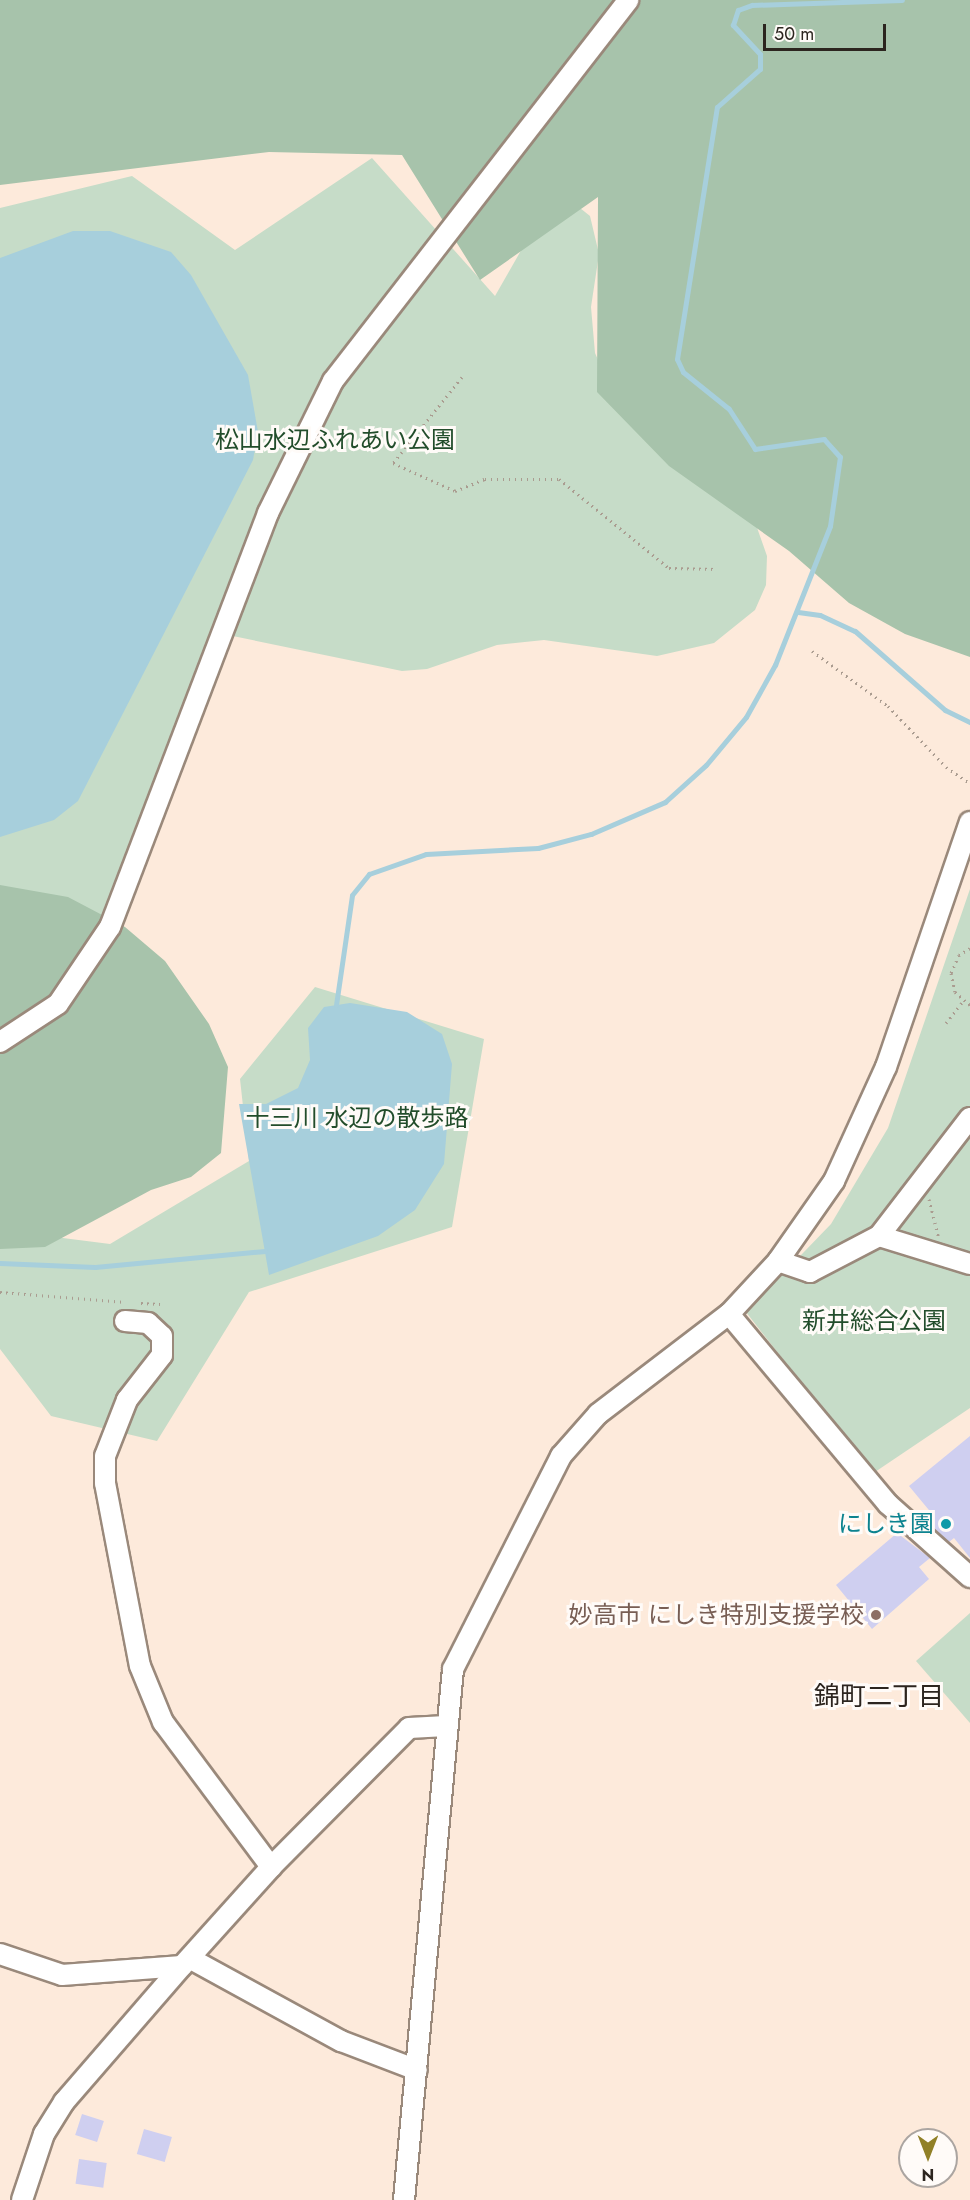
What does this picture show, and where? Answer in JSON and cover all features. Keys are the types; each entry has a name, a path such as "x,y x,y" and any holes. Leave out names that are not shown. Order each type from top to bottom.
{"street":[{"path":"0,1042 58,1004 110,927 268,513 333,381 629,0"},
{"path":"404,2200 453,1668 476,1614 561,1456 598,1414 729,1314 778,1261 834,1181 865,1119 970,822"},
{"path":"778,1261 810,1272 879,1236 926,1182 970,1118"},
{"path":"879,1236 970,1264"},
{"path":"729,1314 888,1504 970,1577"},
{"path":"125,1321 148,1323 162,1336 162,1355 127,1400 105,1456 105,1483 140,1666 163,1722 271,1867"},
{"path":"22,2200 44,2134 64,2102 271,1867 409,1728 446,1726"},
{"path":"0,1954 62,1975 187,1963 341,2041 417,2070"}],"path":[{"path":"462,377 393,463 455,491 485,479 558,479 669,568 716,569"},
{"path":"812,651 888,706 946,767 970,783"},
{"path":"970,948 959,955 951,973 955,992 970,1005"},
{"path":"946,1023 964,1000"},
{"path":"926,1182 943,1254"},
{"path":"0,1292 160,1304"}],"green space":[{"path":"0,0 970,0 970,657 905,634 849,603 789,551 669,466 597,392 598,197 480,280 402,155 269,152 0,185"},
{"name":"松山水辺ふれあい公園","path":"372,158 495,296 531,233 580,208 590,216 599,254 591,307 595,353 603,371 754,519 767,556 766,585 755,610 714,643 657,656 544,640 497,645 427,669 402,671 223,634 110,927 0,900 0,208 132,176 235,250"},
{"path":"0,885 68,897 125,927 165,961 209,1024 228,1067 221,1153 191,1177 151,1190 45,1247 0,1249"},
{"name":"新井総合公園","path":"970,889 970,1408 872,1474 746,1312 831,1224 888,1128"},
{"name":"十三川 水辺の散歩路","path":"315,987 484,1039 452,1227 249,1292 157,1441 51,1416 0,1349 0,1230 110,1244 249,1161 240,1079"},
{"path":"970,1613 970,1723 916,1661"}],"water":[{"path":"73,231 110,231 171,252 191,275 248,375 258,432 253,460 78,801 54,820 0,837 0,258"},
{"path":"350,1003 407,1012 442,1034 452,1064 444,1164 415,1210 378,1236 269,1275 239,1104 266,1104 298,1088 310,1060 308,1028 324,1007"}],"building":[{"path":"970,1436 970,1558 954,1538 949,1542 925,1521 933,1515 909,1486"},
{"path":"897,1533 930,1558 919,1567 929,1579 872,1629 836,1585"},
{"path":"82,2114 104,2121 97,2142 75,2135"},
{"path":"144,2129 172,2137 165,2162 137,2154"},
{"path":"79,2159 107,2163 103,2188 76,2184"}],"waterway":[{"path":"336,1005 352,895 369,874 426,854 538,848 591,834 665,802 706,765 746,717 775,665 830,526 840,457 824,439 755,449 729,409 683,372 677,359 717,107 760,69 760,54 733,25 738,10 752,5 902,0"},
{"path":"798,612 820,615 855,631 945,710 970,722"},
{"path":"0,1263 95,1267 265,1251"}],"place":[{"name":"にしき園","path":"946,1524"},
{"name":"妙高市 にしき特別支援学校","path":"876,1615"}],"district":[{"name":"錦町二丁目","path":"879,1697"}]}
